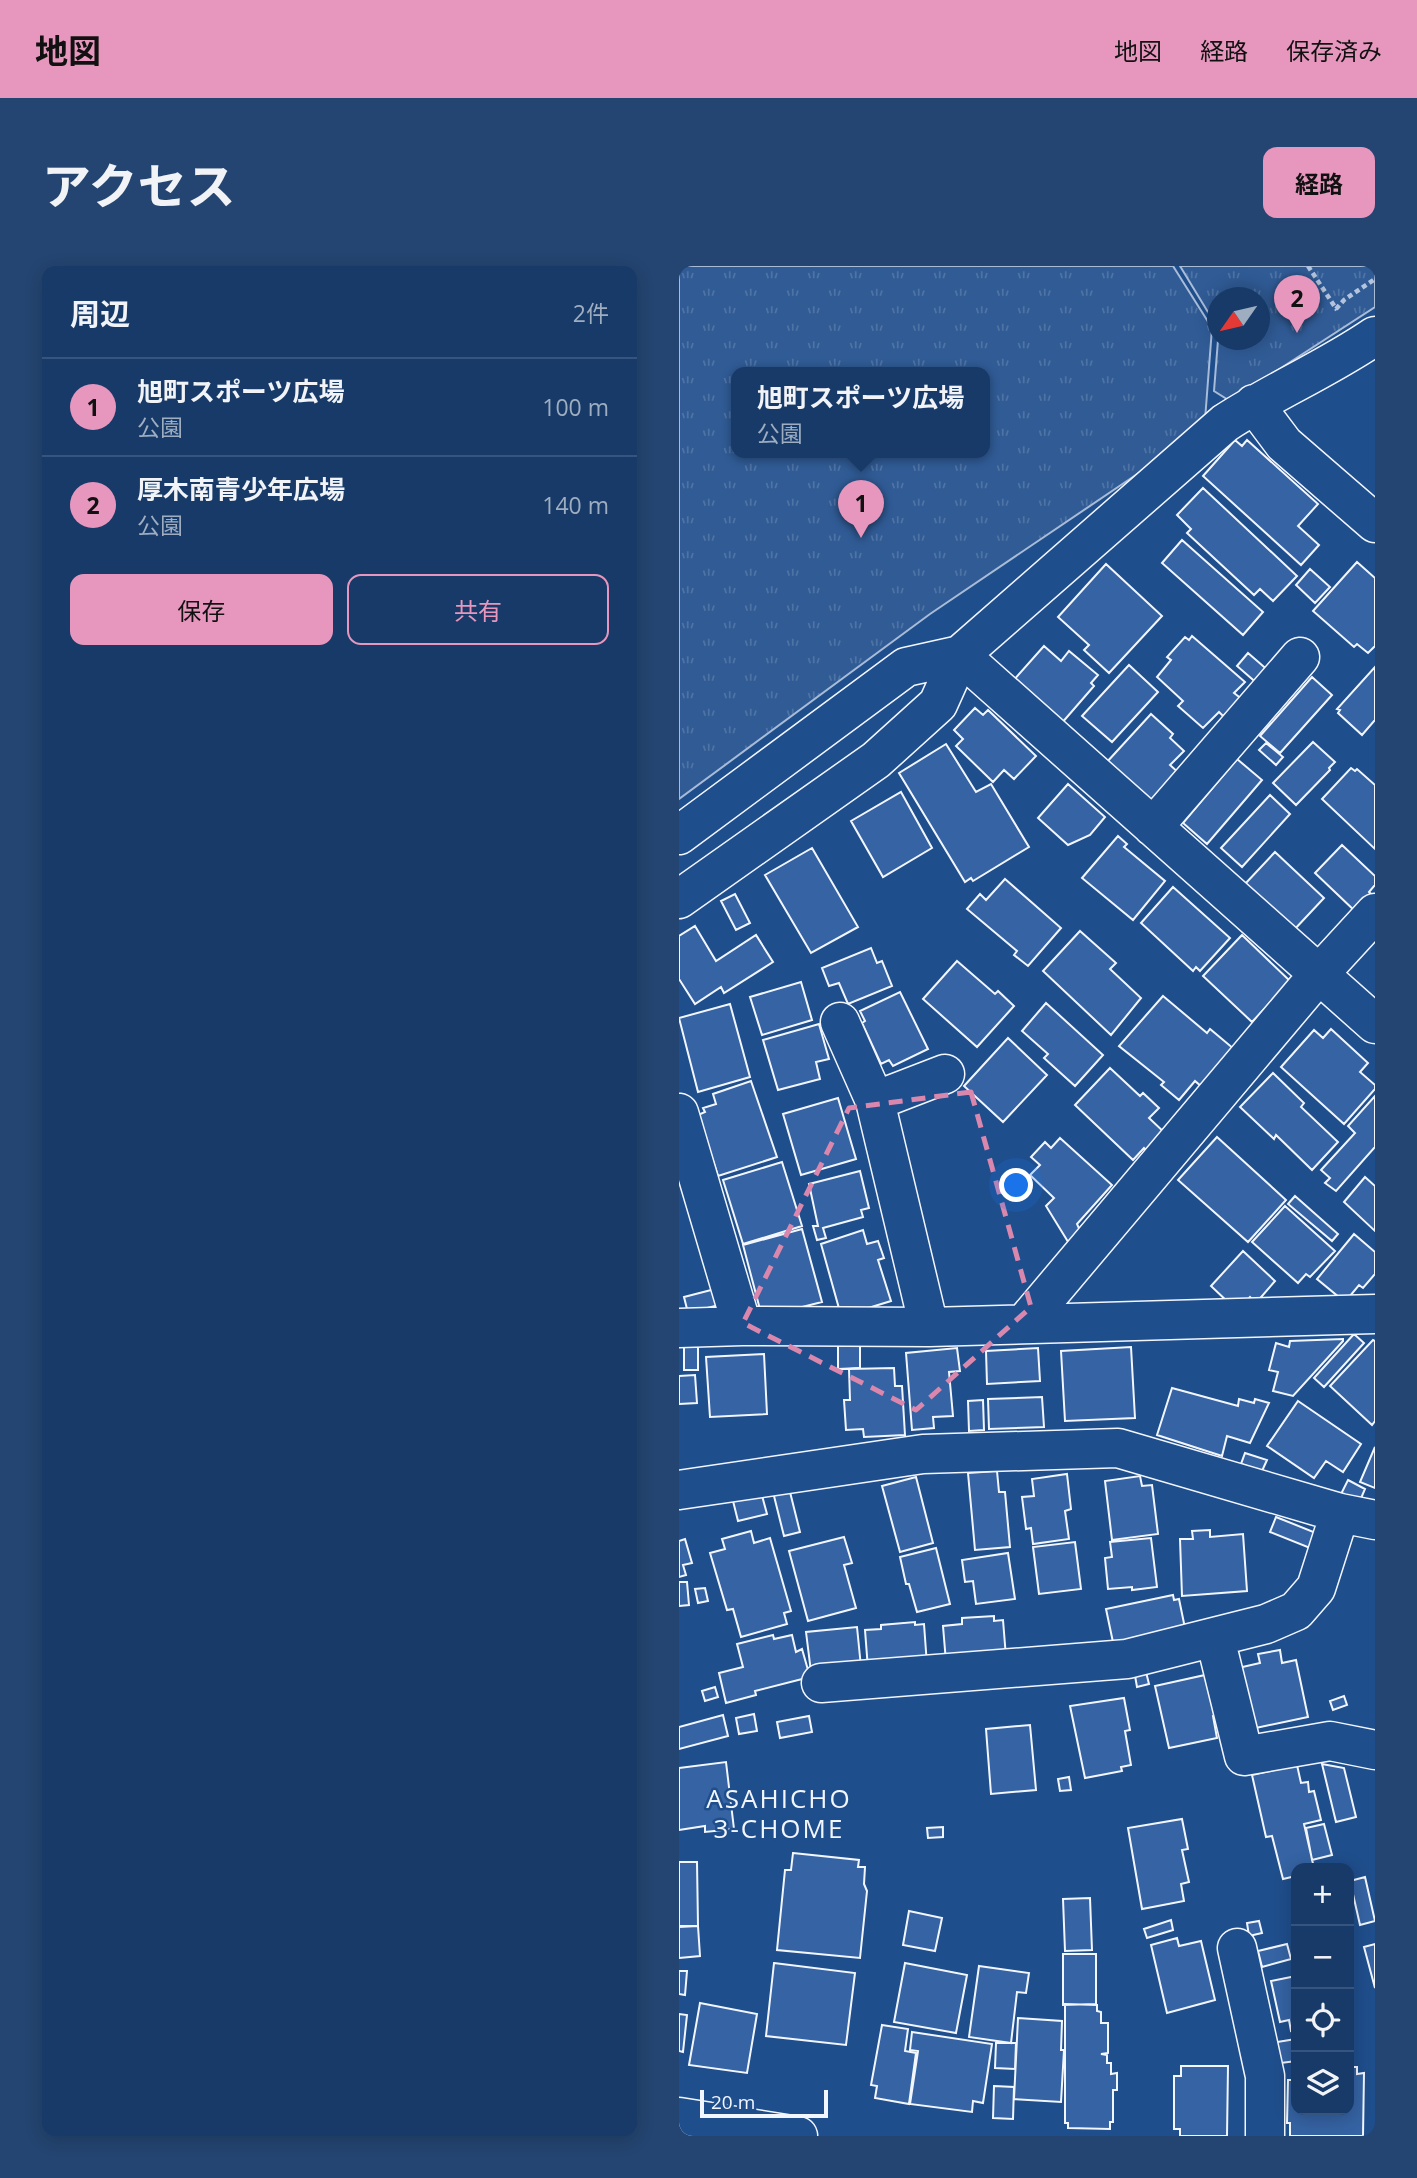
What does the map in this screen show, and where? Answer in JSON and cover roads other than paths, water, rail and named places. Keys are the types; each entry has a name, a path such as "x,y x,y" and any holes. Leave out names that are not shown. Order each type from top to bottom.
{"street":[{"path":"679,899 876,760 938,705 960,655 1225,423 1254,404 1303,380 1369,341"},
{"path":"1254,404 1284,444 1375,523"},
{"path":"960,655 1375,1024"},
{"path":"679,835 906,667 960,655"},
{"path":"1153,827 1300,657"},
{"path":"1024,1324 1319,974 1375,913"},
{"path":"839,1022 875,1101 929,1327"},
{"path":"875,1101 945,1074"},
{"path":"679,1113 742,1326"},
{"path":"679,1328 929,1327 1375,1314"},
{"path":"679,1490 923,1454 1118,1448 1357,1517 1316,1588 1296,1611 1266,1624 1127,1659 821,1683"},
{"path":"1215,1638 1244,1756 1330,1741 1375,1750"},
{"path":"1237,1948 1265,2076 1265,2136"},
{"path":"679,2117 798,2136"}],"place":[{"name":"厚木南青少年広場","path":"1297,333"},
{"name":"旭町スポーツ広場","path":"861,538"}],"district":[{"name":"ASAHICHO 3-CHOME","path":"779,1813"}]}
